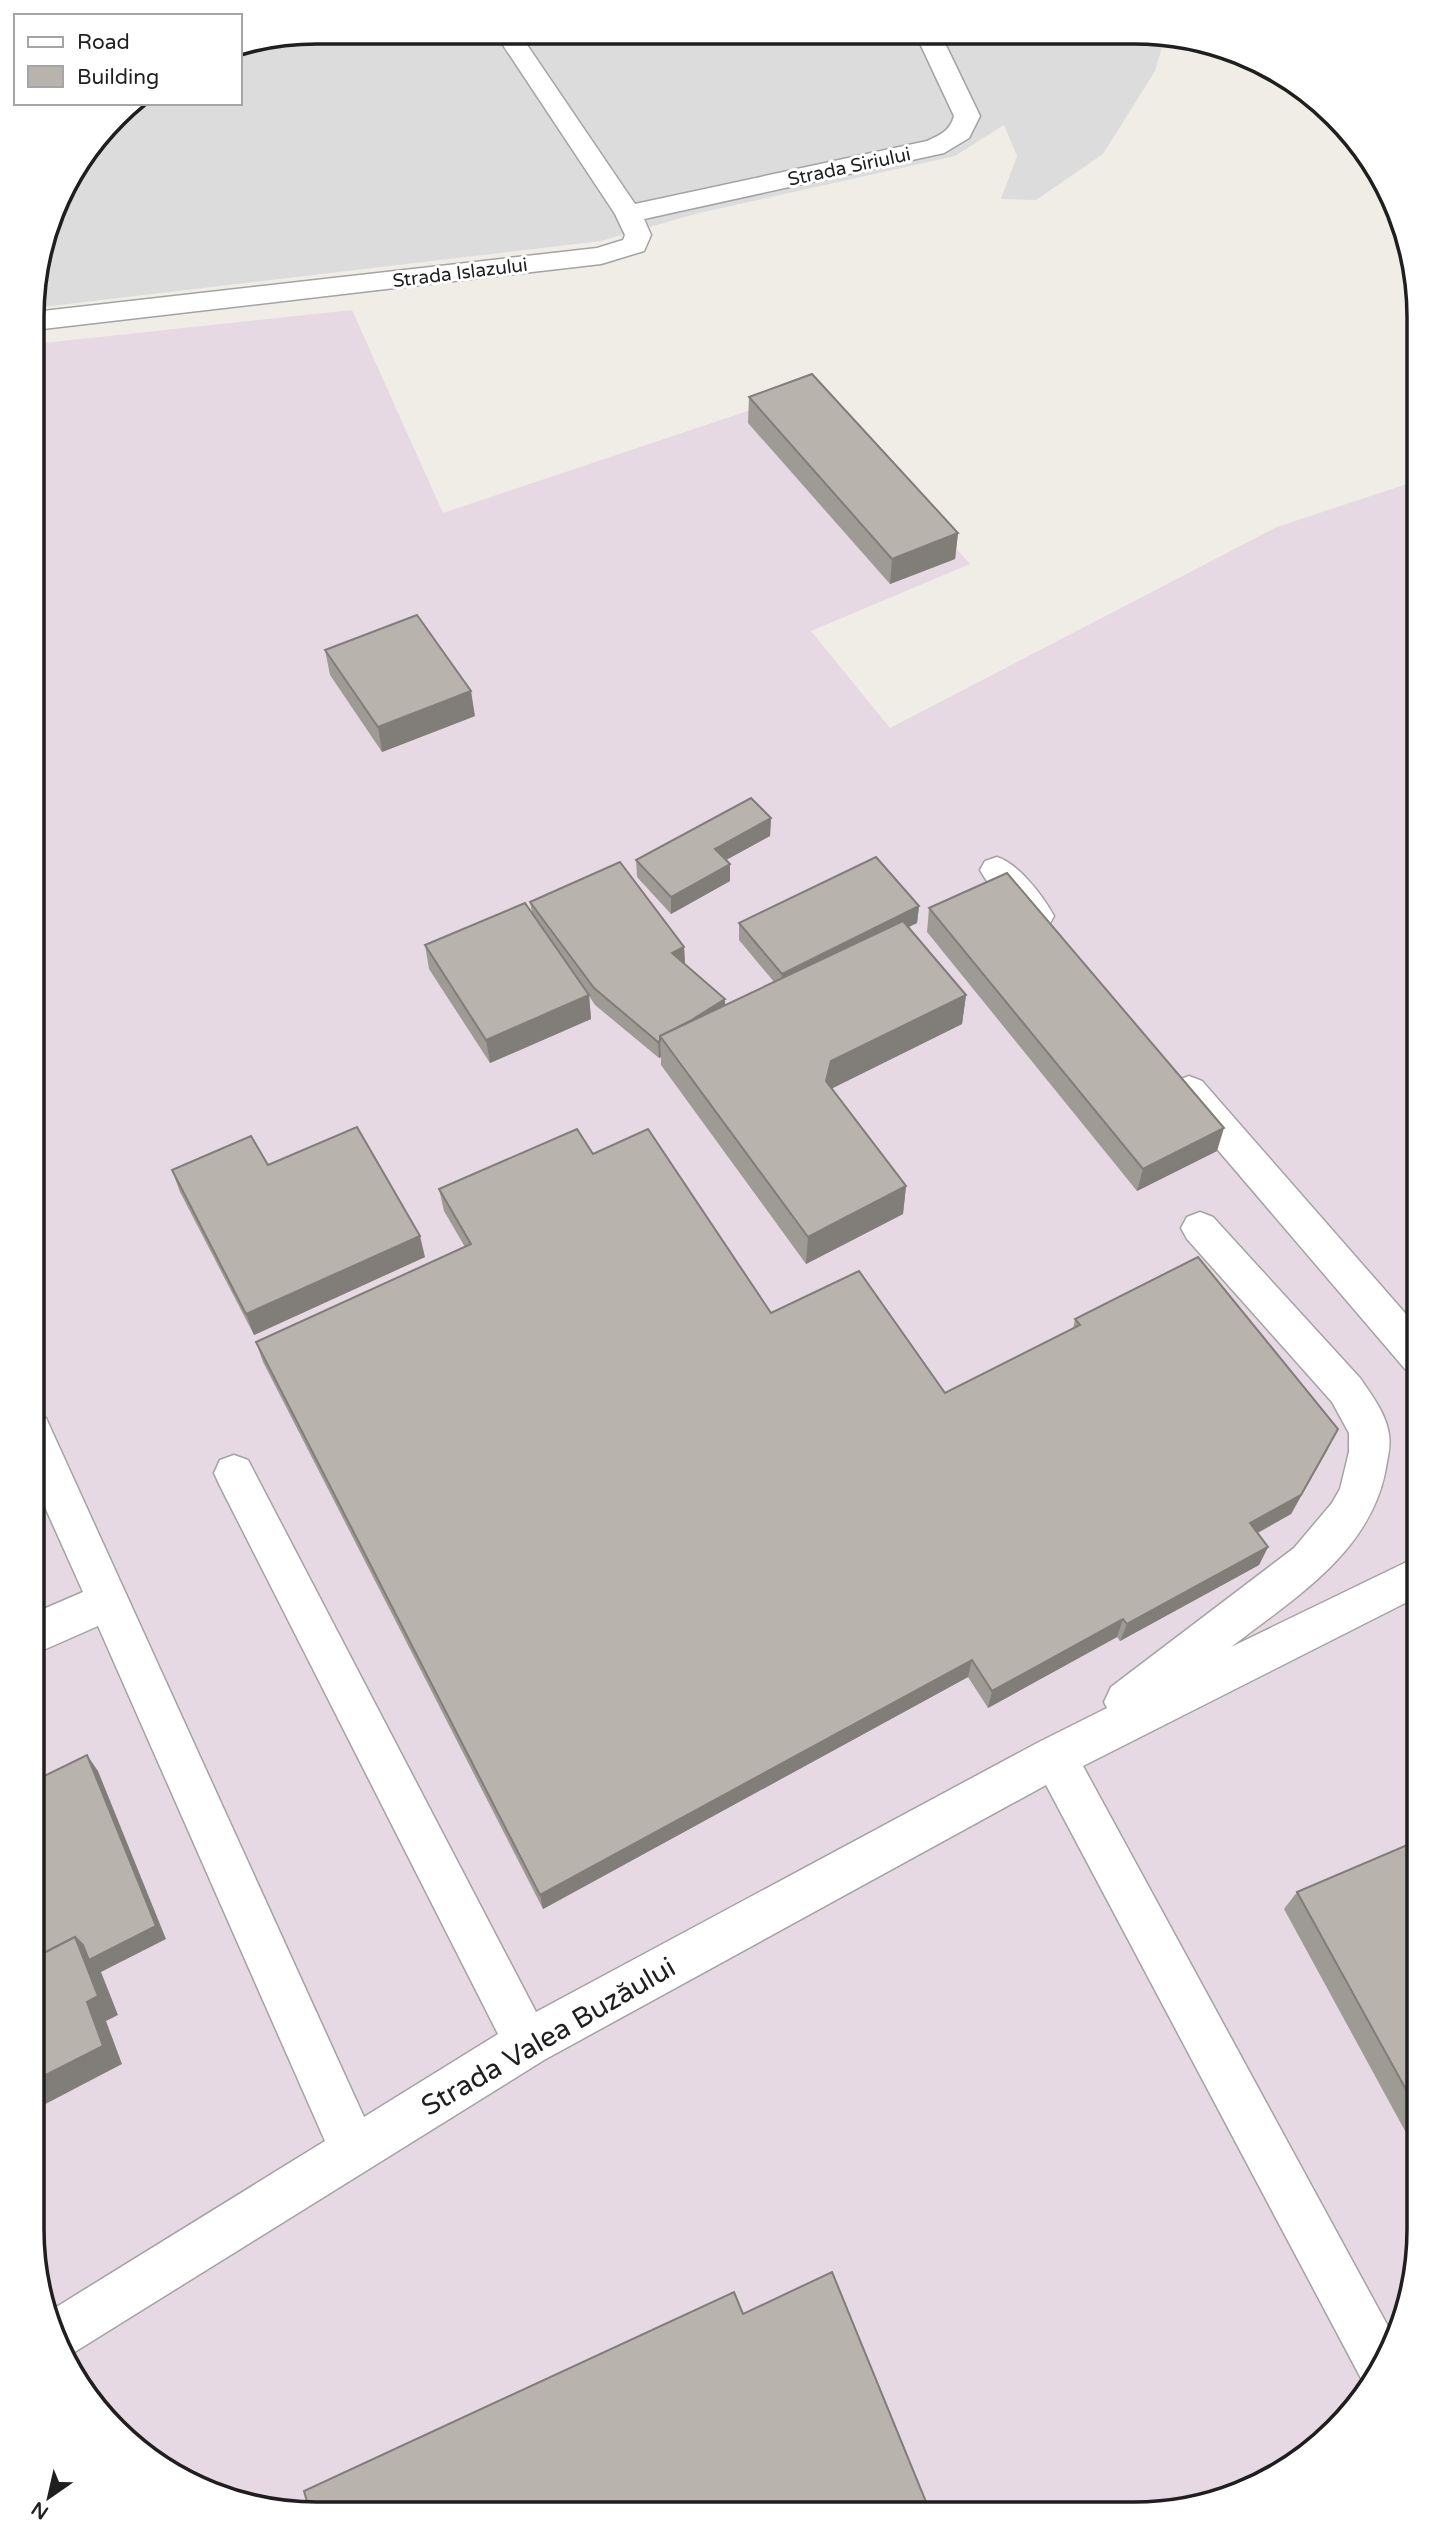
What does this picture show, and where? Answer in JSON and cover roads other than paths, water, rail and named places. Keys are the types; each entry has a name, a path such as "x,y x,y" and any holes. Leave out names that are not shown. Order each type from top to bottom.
{"street":[{"name":"Strada Islazului","path":"44,320 601,256 626,249 638,241 636,229 628,214 514,44"},
{"name":"Strada Siriului","path":"628,214 935,147 954,138 964,130 967,116 932,44"},
{"path":"998,870 1062,944"},
{"path":"1163,1061 1407,1343"},
{"path":"1055,1757 1309,1562 1347,1516 1360,1493 1366,1472 1369,1433 1346,1390 1200,1228"},
{"path":"44,1456 354,2150"},
{"path":"234,1473 527,2043"},
{"path":"1055,1757 1407,1581"},
{"path":"44,1629 109,1601"},
{"path":"1055,1757 1376,2355"},
{"name":"Strada Valea Buzăului","path":"64,2331 527,2043 1055,1757"}]}
